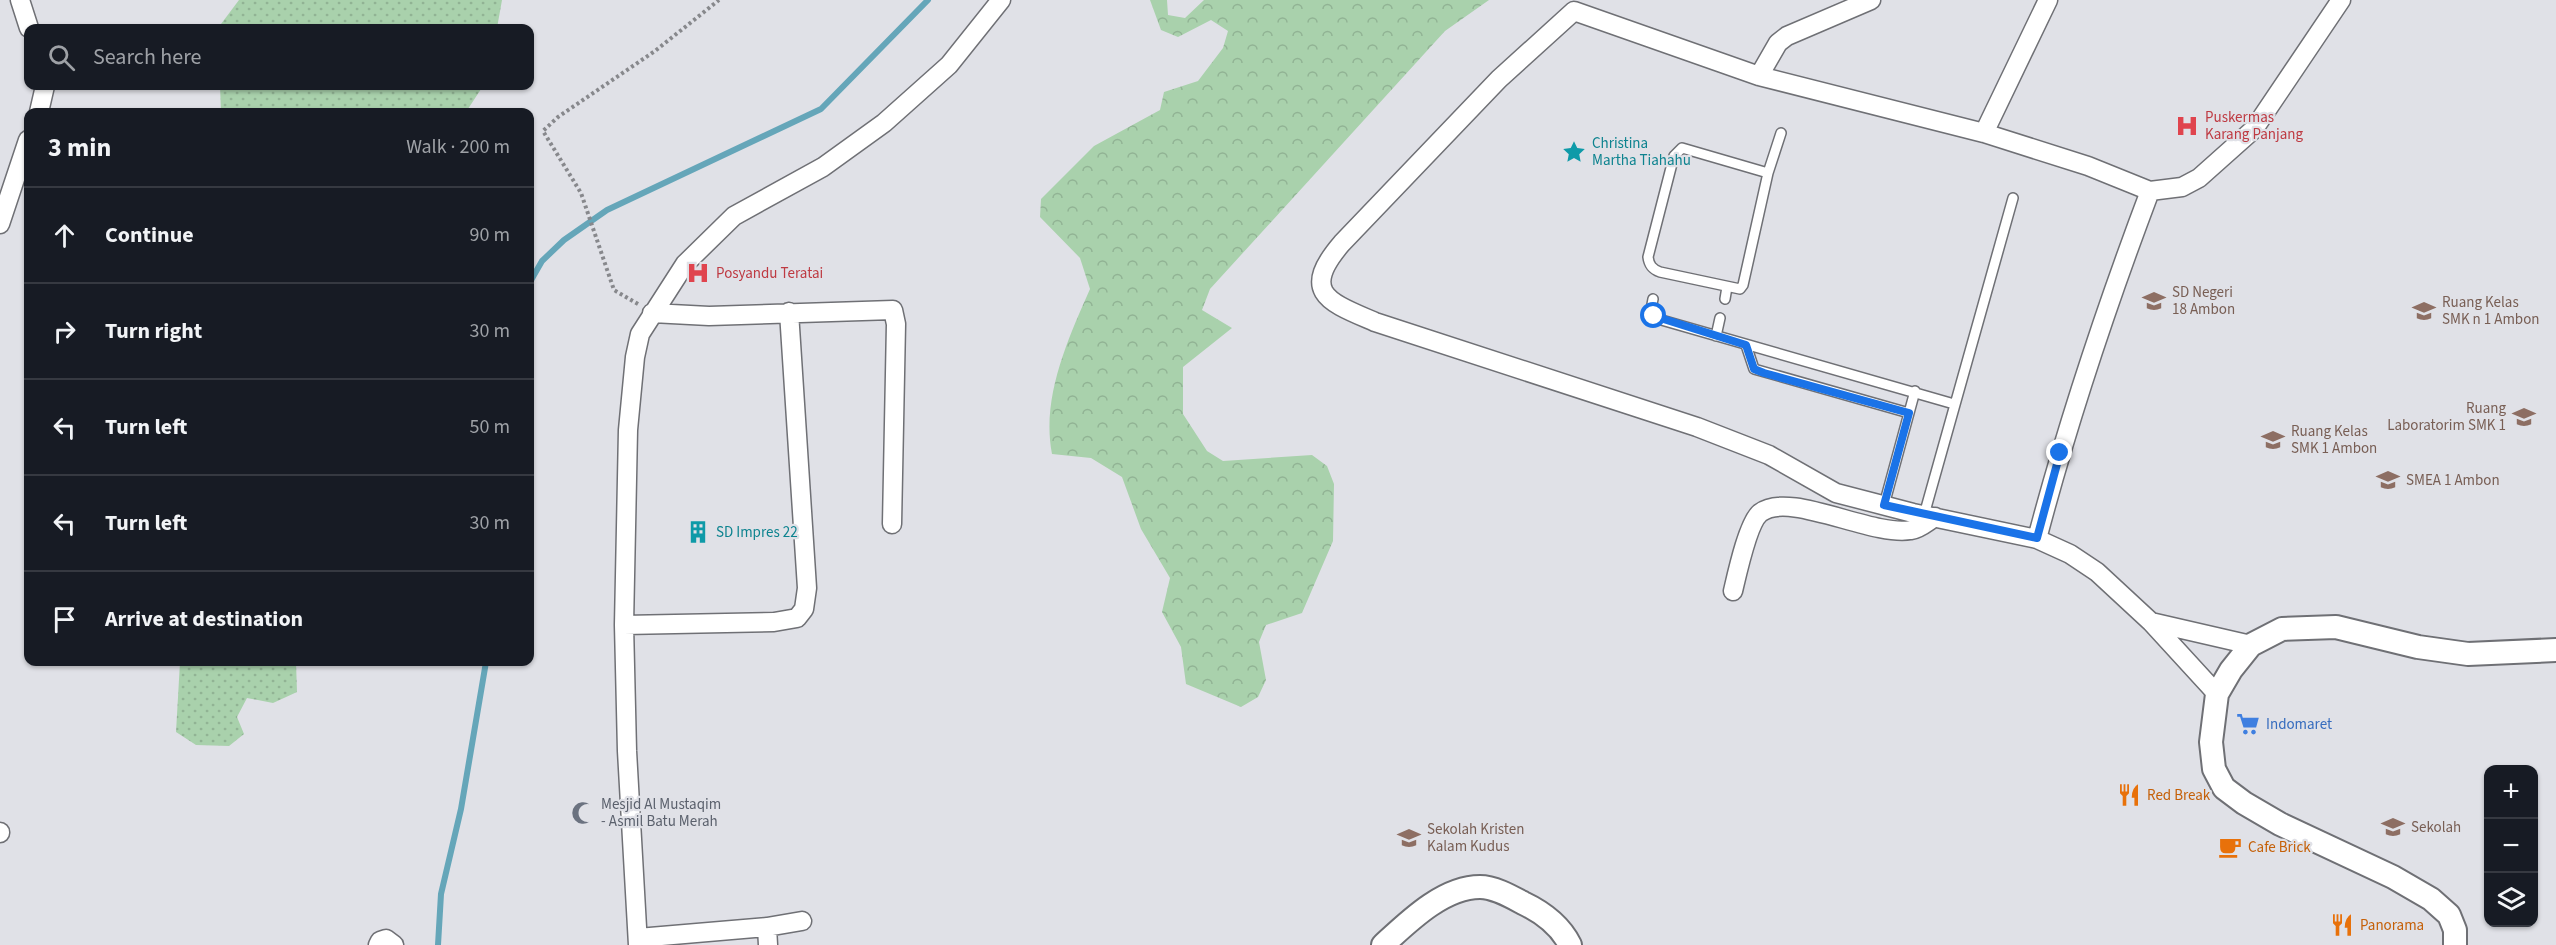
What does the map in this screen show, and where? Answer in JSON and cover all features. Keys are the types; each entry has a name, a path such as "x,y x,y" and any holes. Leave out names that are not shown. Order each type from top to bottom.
{"street":[{"path":"20,0 28,24"},
{"path":"802,921 768,936 638,941 627,751 624,624 629,420 635,357 640,334 685,264 734,216 797,183 884,123 949,65 1001,0"},
{"path":"1759,76 1778,43 1787,36 1871,0"},
{"path":"1984,133 2048,0"},
{"path":"2217,694 2151,622 2097,572 2070,554 2037,538 1930,516 1836,493 1769,455 1697,428 1375,322 1331,303 1324,292 1322,270 1342,243 1499,79 1578,5 1759,76 1984,133 2088,166 2150,191 2182,188 2199,178 2254,129 2341,0"},
{"path":"40,108 44,90"},
{"path":"0,224 24,151"},
{"path":"2037,538 2063,443 2117,278 2150,191"},
{"path":"652,313 709,316 893,310 896,324 892,524"},
{"path":"624,624 774,622 797,618 804,609 807,588 789,312"},
{"path":"1733,591 1747,539 1758,514 1776,505 1803,509 1890,531 1914,530 1930,516"},
{"path":"2151,622 2252,645"},
{"path":"2455,945 2455,930 2449,915 2431,899 2393,877 2280,824 2244,803 2224,788 2214,769 2211,742 2217,694 2231,670 2252,645 2282,629 2336,627 2418,647 2469,654 2556,650"},
{"path":"1383,945 1420,911 1454,893 1481,886 1535,909 1551,921 1570,945"},
{"path":"378,945 382,939 394,945"}],"lane":[{"path":"1768,173 1682,148 1677,152 1674,156 1648,257 1659,276 1740,289 1743,285 1768,173 1781,133"},
{"path":"1930,516 1954,404 2013,198"},
{"path":"1725,299 1727,287"},
{"path":"1653,299 1651,308 1658,319 1954,404"},
{"path":"1716,336 1720,318"},
{"path":"1746,345 1754,369 1909,413"},
{"path":"1884,505 1915,391"}],"path":[{"path":"652,313 614,290 581,193 543,131 558,117 655,51 719,0"}],"green space":[{"path":"239,0 502,0 498,24 221,24"},
{"path":"1150,0 1167,0 1168,15 1185,18 1204,0 1489,0 1445,31 1210,289 1202,310 1232,328 1183,367 1183,414 1207,451 1223,461 1312,455 1327,466 1334,484 1333,541 1302,613 1266,625 1259,642 1266,680 1258,697 1241,707 1186,684 1181,647 1162,612 1170,578 1141,529 1122,477 1091,458 1052,454 1050,412 1053,390 1065,348 1090,289 1080,258 1040,217 1041,199 1094,146 1160,110 1164,92 1198,81 1223,48 1228,31 1211,20 1178,37 1161,30"},
{"path":"220,90 480,90 469,108 221,108"},
{"path":"180,666 296,666 297,692 273,703 247,698 237,717 244,734 229,746 196,745 176,732"}],"waterway":[{"path":"534,275 542,261 564,240 607,210 821,109 928,0"},
{"path":"438,945 441,894 461,809 485,666"}],"place":[{"name":"Puskermas Karang Panjang","path":"2187,126"},
{"name":"Christina Martha Tiahahu","path":"1574,152"},
{"name":"Posyandu Teratai","path":"698,273"},
{"name":"SD Negeri 18 Ambon","path":"2154,301"},
{"name":"Ruang Kelas SMK n 1 Ambon","path":"2424,311"},
{"name":"Ruang Laboratorim SMK 1","path":"2524,417"},
{"name":"Ruang Kelas SMK 1 Ambon","path":"2273,440"},
{"name":"SMEA 1 Ambon","path":"2388,480"},
{"name":"SD Impres 22","path":"698,532"},
{"name":"Indomaret","path":"2248,724"},
{"name":"Red Break","path":"2129,795"},
{"name":"Mesjid Al Mustaqim - Asmil Batu Merah","path":"583,813"},
{"name":"Sekolah","path":"2393,827"},
{"name":"Sekolah Kristen Kalam Kudus","path":"1409,838"},
{"name":"Cafe Brick","path":"2230,847"},
{"name":"Panorama","path":"2342,925"}],"route":[{"path":"1654,316 1746,345 1754,369 1764,373 1909,413 1884,505 2037,538 2060,453"}]}
